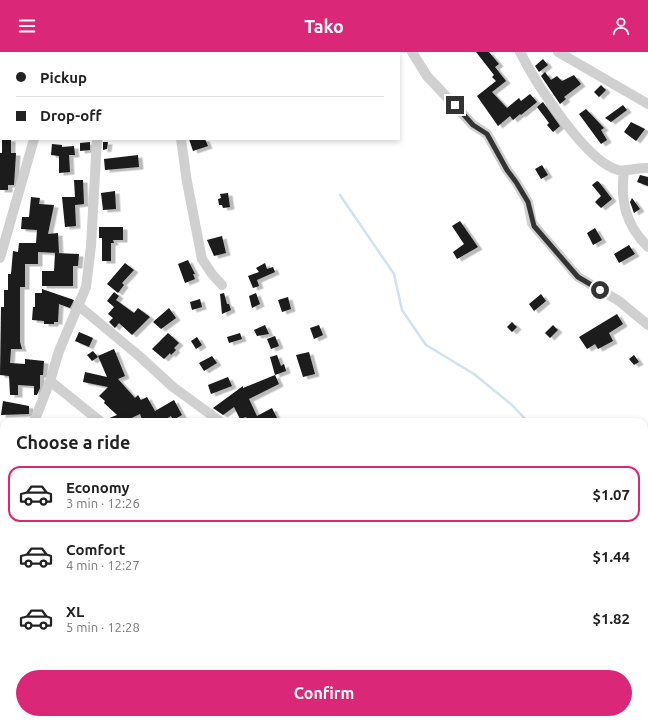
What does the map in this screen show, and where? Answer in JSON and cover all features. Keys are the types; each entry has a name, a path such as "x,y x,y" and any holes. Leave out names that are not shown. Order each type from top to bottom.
{"street":[{"path":"412,52 432,81 473,125 487,134 507,170 528,202 532,224 578,277 619,301 648,325"},
{"path":"520,52 530,72 572,133 610,166 624,171 636,168 648,168"},
{"path":"558,52 648,104"},
{"path":"0,258 34,140"},
{"path":"36,418 50,381 59,351 79,306 89,272 97,140"},
{"path":"181,140 187,182 202,259 212,274 222,285"},
{"path":"624,171 624,201 628,222 636,234 648,247"},
{"path":"79,306 138,355 173,387 216,418"},
{"path":"50,381 96,418"}],"building":[{"path":"476,52 489,52 499,64 495,67 506,81 492,92 507,108 519,98 521,101 530,94 537,102 513,120 510,116 498,126 477,96 496,81 492,77 494,75"},
{"path":"543,59 548,65 539,72 535,66"},
{"path":"545,72 551,80 557,76 562,81 574,75 581,84 564,97 566,99 560,104 541,76"},
{"path":"601,85 606,90 599,97 594,92"},
{"path":"543,102 560,126 553,132 547,125 549,123 537,107"},
{"path":"623,105 627,110 611,122 605,118"},
{"path":"586,109 604,128 601,130 607,140 601,144 579,114"},
{"path":"631,122 645,129 636,141 624,132"},
{"path":"2,140 11,140 11,153 16,153 14,185 8,185 8,190 0,190 0,153 2,153"},
{"path":"189,140 205,140 208,146 193,151"},
{"path":"90,142 90,150 80,151 80,143"},
{"path":"103,142 108,142 107,149 103,150"},
{"path":"52,144 62,145 62,147 74,146 75,155 69,155 70,172 59,173 59,156 51,155"},
{"path":"138,155 139,167 105,170 104,159"},
{"path":"542,165 548,175 541,179 535,169"},
{"path":"640,175 648,177 648,186 637,182"},
{"path":"74,180 83,180 84,204 75,205 76,226 65,227 62,197 75,197"},
{"path":"597,181 612,199 601,208 595,202 601,196 592,185"},
{"path":"115,191 116,209 103,210 101,193"},
{"path":"228,193 230,207 223,208 222,205 219,205 218,199 221,198 220,194"},
{"path":"31,197 40,198 39,204 54,205 48,234 58,233 59,253 38,252 38,264 25,264 25,287 20,287 20,342 22,349 11,349 10,363 25,364 25,359 44,361 43,375 40,375 40,388 37,395 34,395 34,386 18,385 18,395 10,395 9,376 0,375 1,307 4,307 4,290 8,290 8,274 11,274 13,251 18,252 19,243 36,243 37,230 21,229 22,217 29,217"},
{"path":"632,198 640,209 634,213 630,202"},
{"path":"460,221 478,247 457,259 453,252 464,244 452,226"},
{"path":"99,227 123,227 123,240 113,240 114,243 111,243 111,261 102,261 102,238 99,238"},
{"path":"595,228 602,240 593,245 587,233"},
{"path":"222,236 226,253 214,256 207,240"},
{"path":"629,245 635,254 619,263 614,254"},
{"path":"55,253 79,254 78,266 73,266 73,286 42,286 42,271 54,271"},
{"path":"188,260 195,274 193,274 195,279 185,283 178,264"},
{"path":"125,263 134,270 122,283 124,285 118,293 107,284"},
{"path":"265,263 267,269 273,267 275,272 257,280 259,286 253,288 248,276 259,272 256,268"},
{"path":"42,289 74,300 70,308 59,304 58,322 54,322 54,324 44,324 44,321 32,320 33,307 35,307 35,293 42,293"},
{"path":"114,292 119,296 116,300 134,313 138,308 150,317 132,335 119,323 115,328 109,322 113,318 108,314 114,307 107,301"},
{"path":"224,293 227,304 229,304 231,310 222,314 220,294"},
{"path":"256,293 260,304 252,308 249,296"},
{"path":"541,294 546,301 534,311 529,304"},
{"path":"288,297 291,309 282,312 278,300"},
{"path":"200,299 202,307 192,310 190,302"},
{"path":"169,308 176,318 161,329 153,322"},
{"path":"617,314 623,324 609,333 613,341 598,349 595,344 587,349 579,337"},
{"path":"512,322 517,327 512,332 507,327"},
{"path":"265,325 269,334 257,336 254,330"},
{"path":"319,325 323,335 314,339 310,328"},
{"path":"553,325 558,330 550,338 545,333"},
{"path":"79,332 93,338 89,347 75,341"},
{"path":"168,333 179,343 174,348 176,350 164,359 152,349"},
{"path":"240,333 242,339 229,343 227,337"},
{"path":"275,336 279,346 271,349 267,339"},
{"path":"197,337 202,345 196,349 191,341"},
{"path":"114,349 125,376 118,379 135,398 138,395 141,400 147,397 155,411 174,400 182,415 177,418 172,418 171,416 168,418 142,418 140,414 132,418 110,418 117,415 99,396 108,387 83,382 85,372 107,377 98,356"},
{"path":"93,351 98,357 92,361 87,355"},
{"path":"309,352 315,374 303,377 296,355"},
{"path":"277,355 281,366 284,364 286,371 275,375 270,357"},
{"path":"634,355 639,362 634,365 629,359"},
{"path":"212,356 217,363 204,371 199,363"},
{"path":"275,375 279,384 249,399 257,416 272,408 277,418 240,418 234,407 223,415 213,408 243,386 243,388"},
{"path":"228,377 232,386 211,394 208,385"},
{"path":"3,401 29,406 29,414 1,415"}],"waterway":[{"path":"340,195 394,274 402,310 426,345 474,374 512,405 524,418"}],"route":[{"path":"455,105 473,125 487,134 498,151 507,170 528,202 532,224 578,277 600,290"}]}
